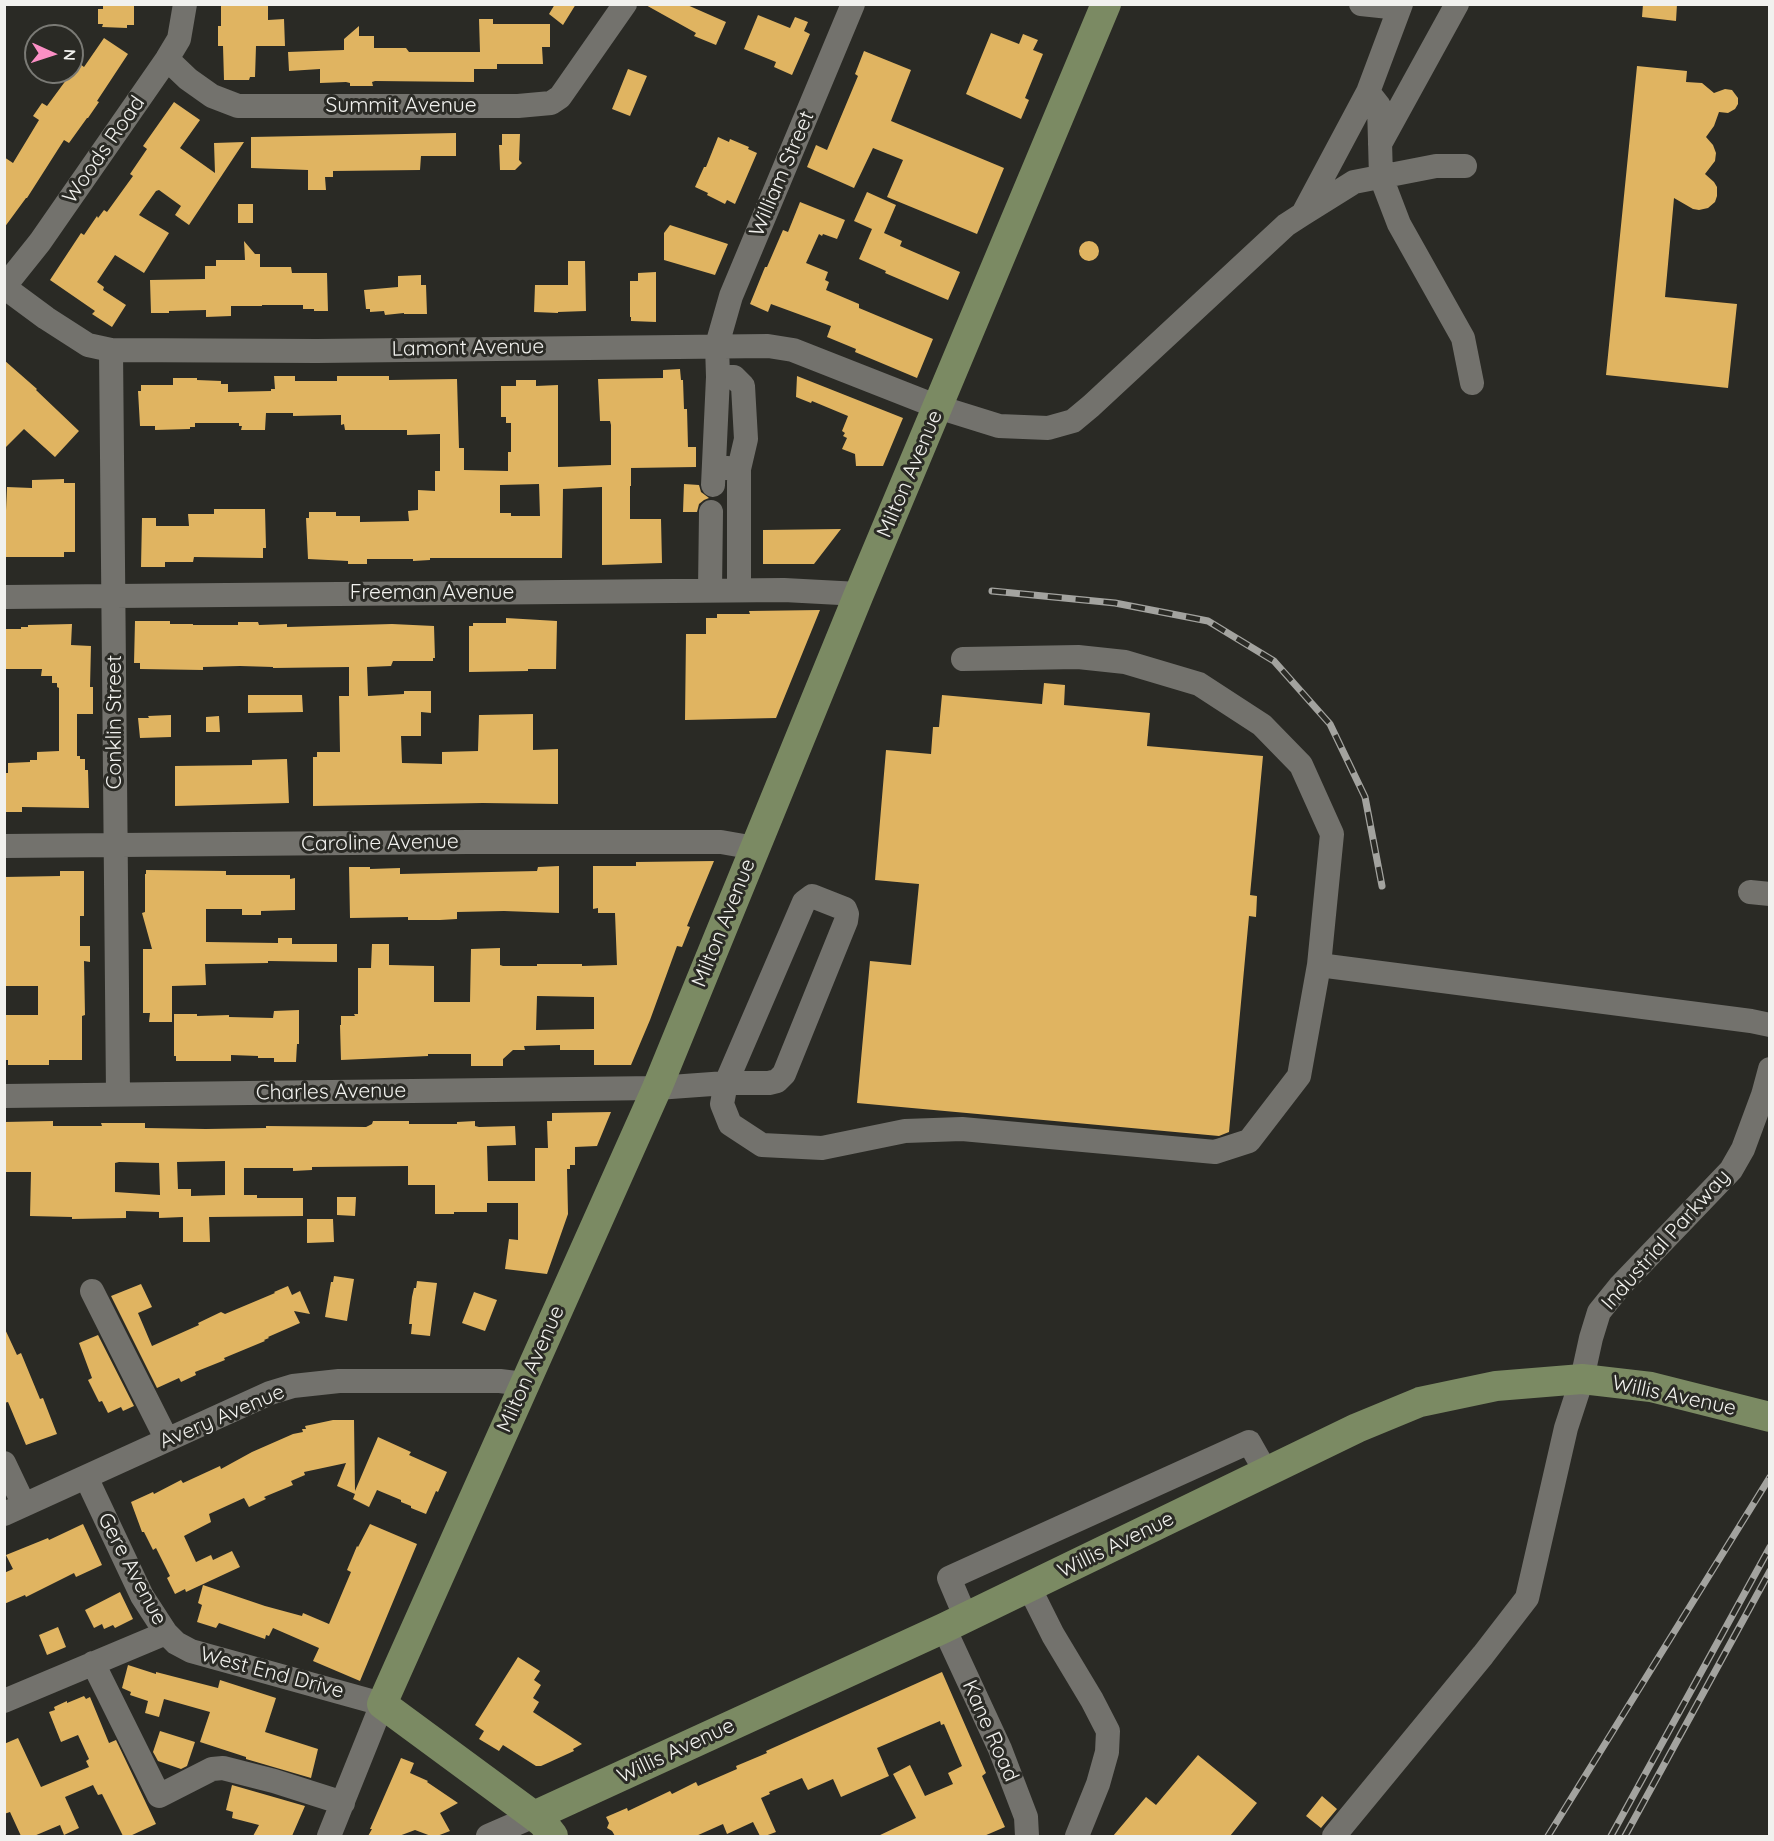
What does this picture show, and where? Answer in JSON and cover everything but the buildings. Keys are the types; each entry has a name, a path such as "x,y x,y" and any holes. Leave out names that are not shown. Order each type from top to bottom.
{"main road":[{"name":"Milton Avenue","path":"382,1704 657,1088 859,594 1106,4"},
{"name":"Willis Avenue","path":"543,1826 1356,1428 1420,1402 1496,1386 1582,1379 1621,1382 1674,1392 1770,1417"},
{"path":"382,1704 543,1826"}],"street":[{"name":"Woods Road","path":"4,287 40,242 167,59 179,39 185,4"},
{"name":"Summit Avenue","path":"167,59 188,79 212,96 238,106 518,106 551,103 560,97 625,4"},
{"name":"William Street","path":"740,469 713,476 718,377 717,345 731,296 853,4"},
{"path":"1303,214 1368,92 1400,6 1361,4"},
{"path":"1380,144 1457,4"},
{"path":"1368,92 1379,105 1381,177 1399,224 1463,338 1472,382"},
{"name":"Lamont Avenue","path":"4,287 88,345 111,350 317,351 768,346 793,350 938,408 999,426 1048,428 1073,421 1091,406 1286,225 1303,214 1354,182 1436,166 1465,166"},
{"name":"Conklin Street","path":"111,350 117,1094"},
{"path":"718,377 734,377 743,386 746,439 740,469 739,590"},
{"path":"710,590 711,512"},
{"name":"Freeman Avenue","path":"4,597 710,590 784,590 859,594"},
{"path":"726,1083 722,1104 730,1124 762,1145 822,1148 905,1131 962,1129 1215,1152 1249,1141 1299,1077 1319,965 1332,834 1300,765 1263,725 1199,684 1125,662 1078,657 963,659"},
{"name":"Caroline Avenue","path":"4,846 721,842 755,848"},
{"name":"Charles Avenue","path":"4,1096 657,1088 726,1083 769,1083 777,1081 784,1074 846,921 845,909 816,896 804,902 726,1083"},
{"path":"1319,965 1770,1025"},
{"name":"Industrial Parkway","path":"1334,1836 1527,1598 1566,1428 1582,1379 1599,1312 1620,1286 1731,1170 1743,1149 1769,1075"},
{"path":"92,1291 167,1440"},
{"name":"Avery Avenue","path":"14,1509 270,1393 293,1386 339,1381 500,1381 524,1384"},
{"name":"Kane Road","path":"1027,1836 1026,1817 955,1623 948,1578 1249,1442 1266,1472"},
{"path":"4,1463 14,1509"},
{"name":"Gere Avenue","path":"4,1701 166,1633 142,1596 86,1477"},
{"path":"1029,1587 1053,1635 1108,1731 1107,1752 1098,1784 1077,1836"},
{"name":"West End Drive","path":"166,1633 176,1643 191,1651 382,1704"},
{"path":"93,1663 159,1796 212,1769 223,1768 343,1803"},
{"name":"Milton Avenue","path":"329,1836 382,1704"},
{"name":"Willis Avenue","path":"488,1836 543,1826"}],"railway":[{"path":"992,591 1115,603 1208,621 1274,661 1330,724 1365,797 1382,886"},
{"path":"1548,1836 1770,1477"},
{"path":"1611,1836 1770,1547"},
{"path":"1625,1836 1770,1571"}]}
